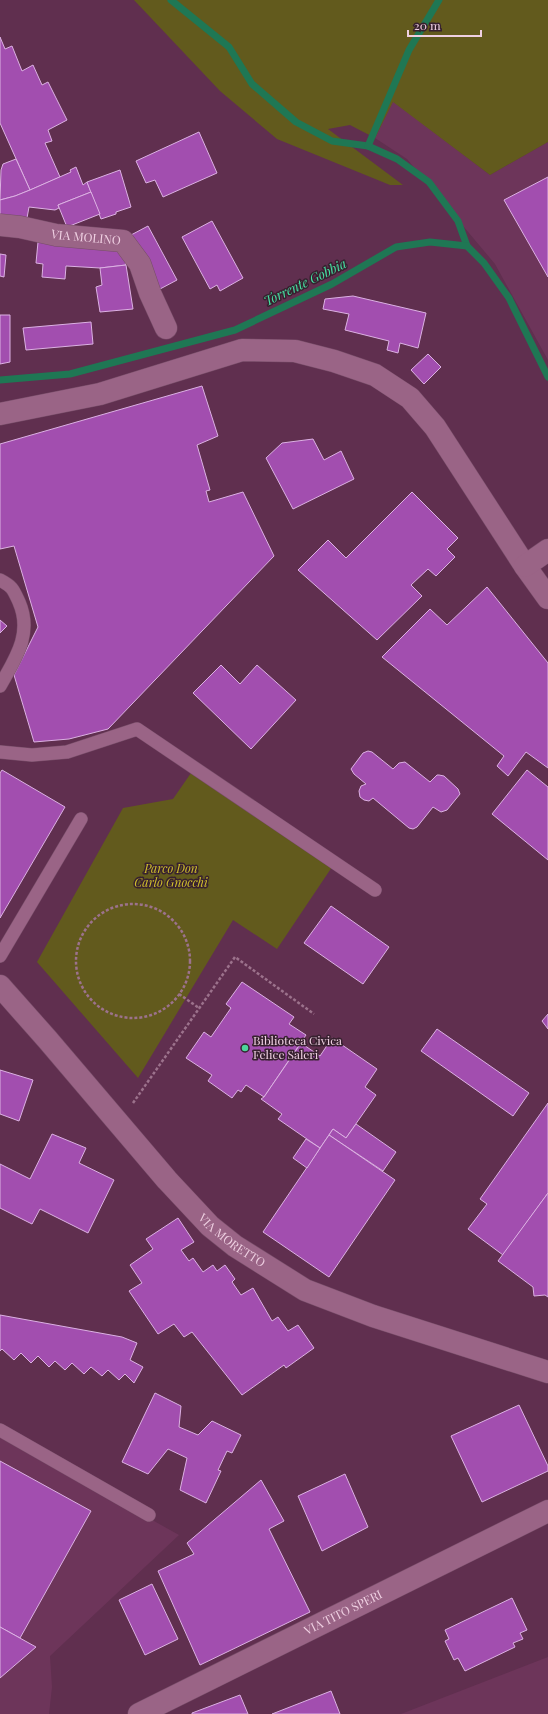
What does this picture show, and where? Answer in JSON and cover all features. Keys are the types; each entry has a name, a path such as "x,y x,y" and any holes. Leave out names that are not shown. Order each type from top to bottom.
{"street":[{"name":"VIA MOLINO","path":"0,225 20,227 56,235 123,241 140,264 150,292 166,328"},
{"path":"0,414 100,394 242,350 295,351 334,361 375,375 410,398 435,427 524,566 548,598"},
{"path":"524,566 548,550"},
{"name":"VIA MORETTO","path":"0,986 167,1180 210,1226 235,1246 306,1290 373,1316 548,1372"},
{"name":"VIA TITO SPERI","path":"139,1714 548,1511"}],"lane":[{"path":"0,580 12,586 23,610 25,629 19,652 0,686"},
{"path":"0,752 32,755 67,752 137,729 376,890"},
{"path":"0,956 80,818"},
{"path":"0,1430 149,1515"}],"path":[{"path":"140,904 158,910 173,921 184,936 190,954 189,973 182,991 178,994 170,1005 153,1014 135,1018 116,1016 99,1007 86,994 78,977 75,959 79,940 89,924 103,912 121,905 140,904"},
{"path":"118,1123 235,957 314,1014"},
{"path":"178,994 199,1008"}],"shaded area":[{"path":"393,101 490,175 548,142 548,360 495,264 407,159 375,138"},
{"path":"0,1435 179,1535 50,1656 52,1687 49,1714 0,1714"},
{"path":"548,1657 548,1714 401,1714"}],"green space":[{"path":"134,0 548,0 548,142 490,175 393,102 375,138 350,125 328,129 403,185 390,185 277,139 220,91"},
{"name":"Parco Don Carlo Gnocchi","path":"191,773 332,867 277,949 233,920 138,1078 37,962 123,808 173,799"}],"building":[{"path":"0,37 5,49 12,46 22,71 33,65 42,85 48,82 67,120 48,130 52,141 45,143 60,177 30,190 0,123"},
{"path":"199,132 217,173 163,197 155,180 146,183 136,161"},
{"path":"16,159 30,190 0,200 1,170 3,164"},
{"path":"76,167 83,185 87,182 91,192 58,205 59,208 55,210 29,207 27,218 0,216 0,200 30,190 71,172 70,170"},
{"path":"120,170 131,207 101,219 87,182"},
{"path":"548,177 548,277 504,200"},
{"path":"91,192 100,214 67,227 58,205"},
{"path":"212,221 243,278 220,291 217,285 210,289 182,237"},
{"path":"148,226 177,280 160,289 131,235"},
{"path":"38,242 123,249 126,265 100,268 66,266 65,279 42,277 43,264 36,263"},
{"path":"0,254 6,255 4,277 0,276"},
{"path":"126,265 133,309 100,312 96,287 102,285 100,268"},
{"path":"353,296 426,313 418,348 400,343 398,353 387,350 389,341 345,330 349,314 323,309 325,299"},
{"path":"0,315 10,315 10,362 0,364"},
{"path":"91,322 93,344 26,350 23,328"},
{"path":"428,354 441,367 424,384 411,370"},
{"path":"202,386 218,436 197,445 210,490 206,491 209,502 243,492 274,556 108,729 69,739 34,742 14,675 38,627 14,546 0,549 0,444"},
{"path":"313,439 324,460 341,451 354,479 293,509 266,458 282,443"},
{"path":"412,492 458,538 447,549 455,557 436,576 428,569 411,585 422,596 377,640 298,570 328,540 346,558"},
{"path":"487,587 548,663 548,768 526,752 508,776 497,766 504,756 382,657 430,609 447,625"},
{"path":"0,620 7,626 0,633"},
{"path":"221,665 240,684 257,665 296,700 251,749 193,693"},
{"path":"368,751 372,752 393,769 399,763 405,762 430,782 437,775 444,776 458,789 460,794 447,810 441,812 433,807 417,827 413,829 409,828 373,798 369,801 360,797 359,791 361,786 366,784 354,774 351,769 363,753"},
{"path":"2,770 65,807 0,918 0,773"},
{"path":"527,770 548,787 548,860 492,814"},
{"path":"331,906 389,947 363,984 304,943"},
{"path":"242,982 294,1017 289,1024 306,1035 264,1097 246,1085 241,1092 238,1090 232,1098 208,1081 212,1075 186,1058 204,1032 211,1037 231,1008 226,1004"},
{"path":"548,1014 548,1029 542,1021"},
{"path":"437,1029 529,1093 513,1116 421,1051"},
{"path":"332,1038 377,1069 365,1087 376,1095 346,1138 333,1129 320,1148 278,1119 282,1114 261,1099 264,1097 301,1043 320,1056"},
{"path":"0,1070 33,1080 19,1121 0,1114"},
{"path":"548,1103 548,1193 503,1255 468,1229 487,1204 480,1199"},
{"path":"356,1124 396,1152 383,1171 329,1135 333,1129 346,1138"},
{"path":"52,1134 86,1148 79,1163 114,1180 88,1233 40,1209 32,1224 0,1208 0,1164 30,1179"},
{"path":"329,1135 395,1180 329,1277 263,1232"},
{"path":"306,1139 320,1148 307,1168 293,1158"},
{"path":"548,1193 548,1297 545,1295 534,1296 533,1287 498,1261"},
{"path":"178,1218 194,1242 181,1250 189,1261 193,1258 203,1272 213,1265 217,1271 225,1265 235,1279 232,1282 241,1295 253,1288 272,1321 278,1317 288,1331 298,1325 314,1348 286,1368 284,1365 242,1395 192,1332 184,1337 174,1324 158,1334 129,1291 142,1283 130,1265 153,1249 146,1239"},
{"path":"0,1315 122,1337 137,1343 130,1360 143,1367 134,1383 125,1374 119,1380 108,1370 102,1376 91,1367 84,1374 72,1363 65,1370 55,1361 49,1367 38,1356 31,1363 21,1353 14,1360 2,1349 0,1351"},
{"path":"155,1393 181,1406 179,1427 198,1435 212,1421 241,1435 232,1453 227,1451 218,1470 221,1471 206,1503 180,1490 187,1458 168,1449 148,1474 122,1462"},
{"path":"519,1405 548,1466 548,1471 482,1502 451,1436"},
{"path":"0,1461 91,1511 20,1638 0,1627"},
{"path":"345,1474 368,1527 322,1551 298,1496"},
{"path":"261,1480 284,1521 269,1529 310,1612 200,1665 158,1571 194,1554 187,1543"},
{"path":"152,1584 178,1639 145,1655 119,1600"},
{"path":"512,1598 527,1630 520,1633 523,1639 513,1643 515,1647 465,1671 458,1658 454,1660 445,1641 449,1639 445,1630"},
{"path":"0,1627 36,1647 0,1678"},
{"path":"331,1691 340,1714 272,1714"},
{"path":"240,1695 248,1714 192,1714 192,1713"}],"waterway":[{"path":"171,0 229,47 252,84 296,122 332,141 368,146 397,159 429,182 458,221 467,246"},
{"path":"368,146 409,50 439,0"},
{"name":"Torrente Gobbia","path":"0,380 70,374 235,330 332,284 396,247 430,242 467,246 484,263 509,298 548,377"}],"place":[{"name":"Biblioteca Civica Felice Saleri","path":"245,1048"}]}
